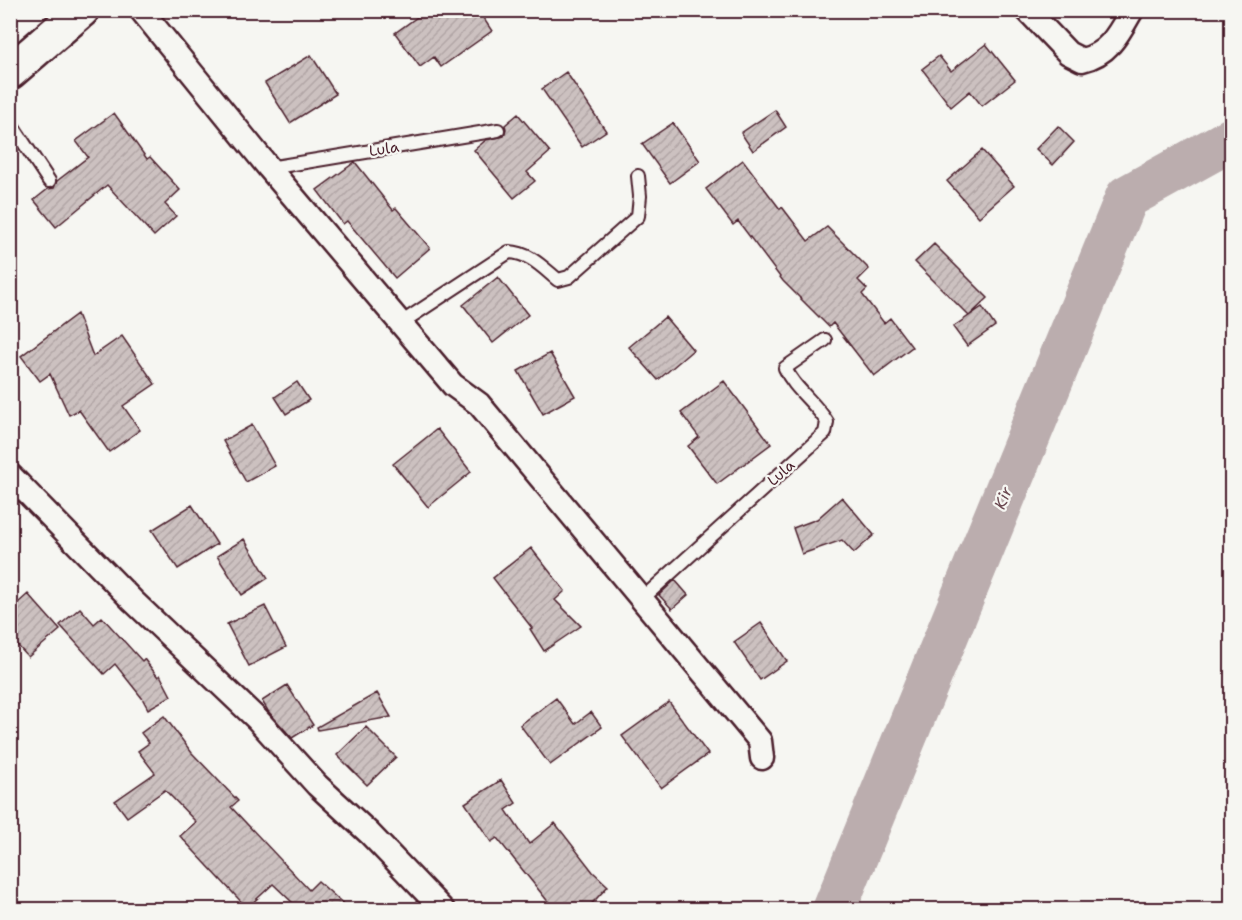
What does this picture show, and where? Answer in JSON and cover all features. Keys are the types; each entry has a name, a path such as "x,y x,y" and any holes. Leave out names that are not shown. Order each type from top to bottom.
{"main road":[{"path":"12,67 82,10"}],"street":[{"path":"141,10 269,168 453,385 479,404 760,741 762,758"},
{"path":"1026,10 1068,53 1082,60 1093,58 1114,41 1132,10"},
{"path":"10,475 133,601 257,719 317,785 369,832 443,909"}],"lane":[{"path":"10,122 49,181"},
{"name":"Lula","path":"269,168 498,130"},
{"path":"401,323 509,252 521,252 530,257 558,280 569,276 638,216 638,176"},
{"name":"Lula","path":"642,599 825,434 828,422 819,408 790,379 785,368 825,340"}],"building":[{"path":"427,10 478,10 492,31 441,67 434,57 420,67 395,33"},
{"path":"986,44 1015,80 982,106 970,91 951,107 922,69 939,56 951,71"},
{"path":"311,55 336,94 290,123 265,83"},
{"path":"566,72 606,131 582,147 542,89"},
{"path":"775,110 786,127 753,151 741,133"},
{"path":"114,113 147,159 150,157 180,190 165,204 176,216 154,236 107,185 56,227 34,200 48,189 54,188 57,181 88,157 76,141"},
{"path":"518,114 550,152 527,172 535,181 514,198 474,150 486,140 504,136 505,125"},
{"path":"673,123 700,161 670,183 642,144"},
{"path":"1058,126 1074,142 1053,165 1036,149"},
{"path":"982,150 1014,186 979,217 947,181"},
{"path":"743,160 780,209 782,207 808,241 827,227 869,269 858,280 867,289 862,294 884,323 890,318 912,347 874,376 833,323 829,327 783,281 738,221 733,225 706,189"},
{"path":"355,162 393,210 396,208 430,248 395,278 347,221 343,224 317,190"},
{"path":"934,244 988,298 969,316 915,262"},
{"path":"498,277 528,315 493,343 463,305"},
{"path":"982,307 995,326 967,346 953,327"},
{"path":"77,314 93,356 122,336 155,384 123,406 140,430 109,452 79,410 69,415 50,374 40,381 21,356"},
{"path":"665,317 693,350 658,380 629,347"},
{"path":"550,353 575,396 543,414 518,371"},
{"path":"724,381 771,444 717,484 688,446 699,437 681,413"},
{"path":"297,382 309,400 286,414 275,397"},
{"path":"252,425 275,466 246,482 223,441"},
{"path":"437,429 471,472 428,507 393,464"},
{"path":"842,497 874,535 854,553 842,540 802,554 793,528 817,519"},
{"path":"192,505 217,544 178,569 152,530"},
{"path":"244,539 268,578 242,595 217,556"},
{"path":"531,548 565,591 555,600 581,626 544,651 530,629 532,628 493,578"},
{"path":"675,580 688,595 672,609 659,595"},
{"path":"28,594 60,630 28,657 10,637 10,610"},
{"path":"265,606 286,647 249,666 227,624"},
{"path":"80,608 94,624 102,617 142,661 144,659 158,677 160,675 171,696 148,709 115,664 104,674 60,625"},
{"path":"761,623 787,661 760,680 734,642"},
{"path":"287,685 313,725 292,738 262,701"},
{"path":"377,693 391,717 318,730 317,727"},
{"path":"556,698 575,724 591,712 602,727 550,765 520,725"},
{"path":"669,702 708,754 661,788 622,736"},
{"path":"164,716 192,753 238,801 231,807 309,890 318,881 349,909 290,909 295,905 273,884 247,908 180,836 196,822 165,790 127,817 115,801 155,773 138,751 149,743 141,733"},
{"path":"366,727 396,757 367,785 337,755"},
{"path":"501,780 516,803 506,810 529,844 555,823 593,872 608,886 587,909 554,909 497,838 491,842 465,803"}],"waterway":[{"name":"Kir","path":"834,910 1127,197 1232,139"}]}
